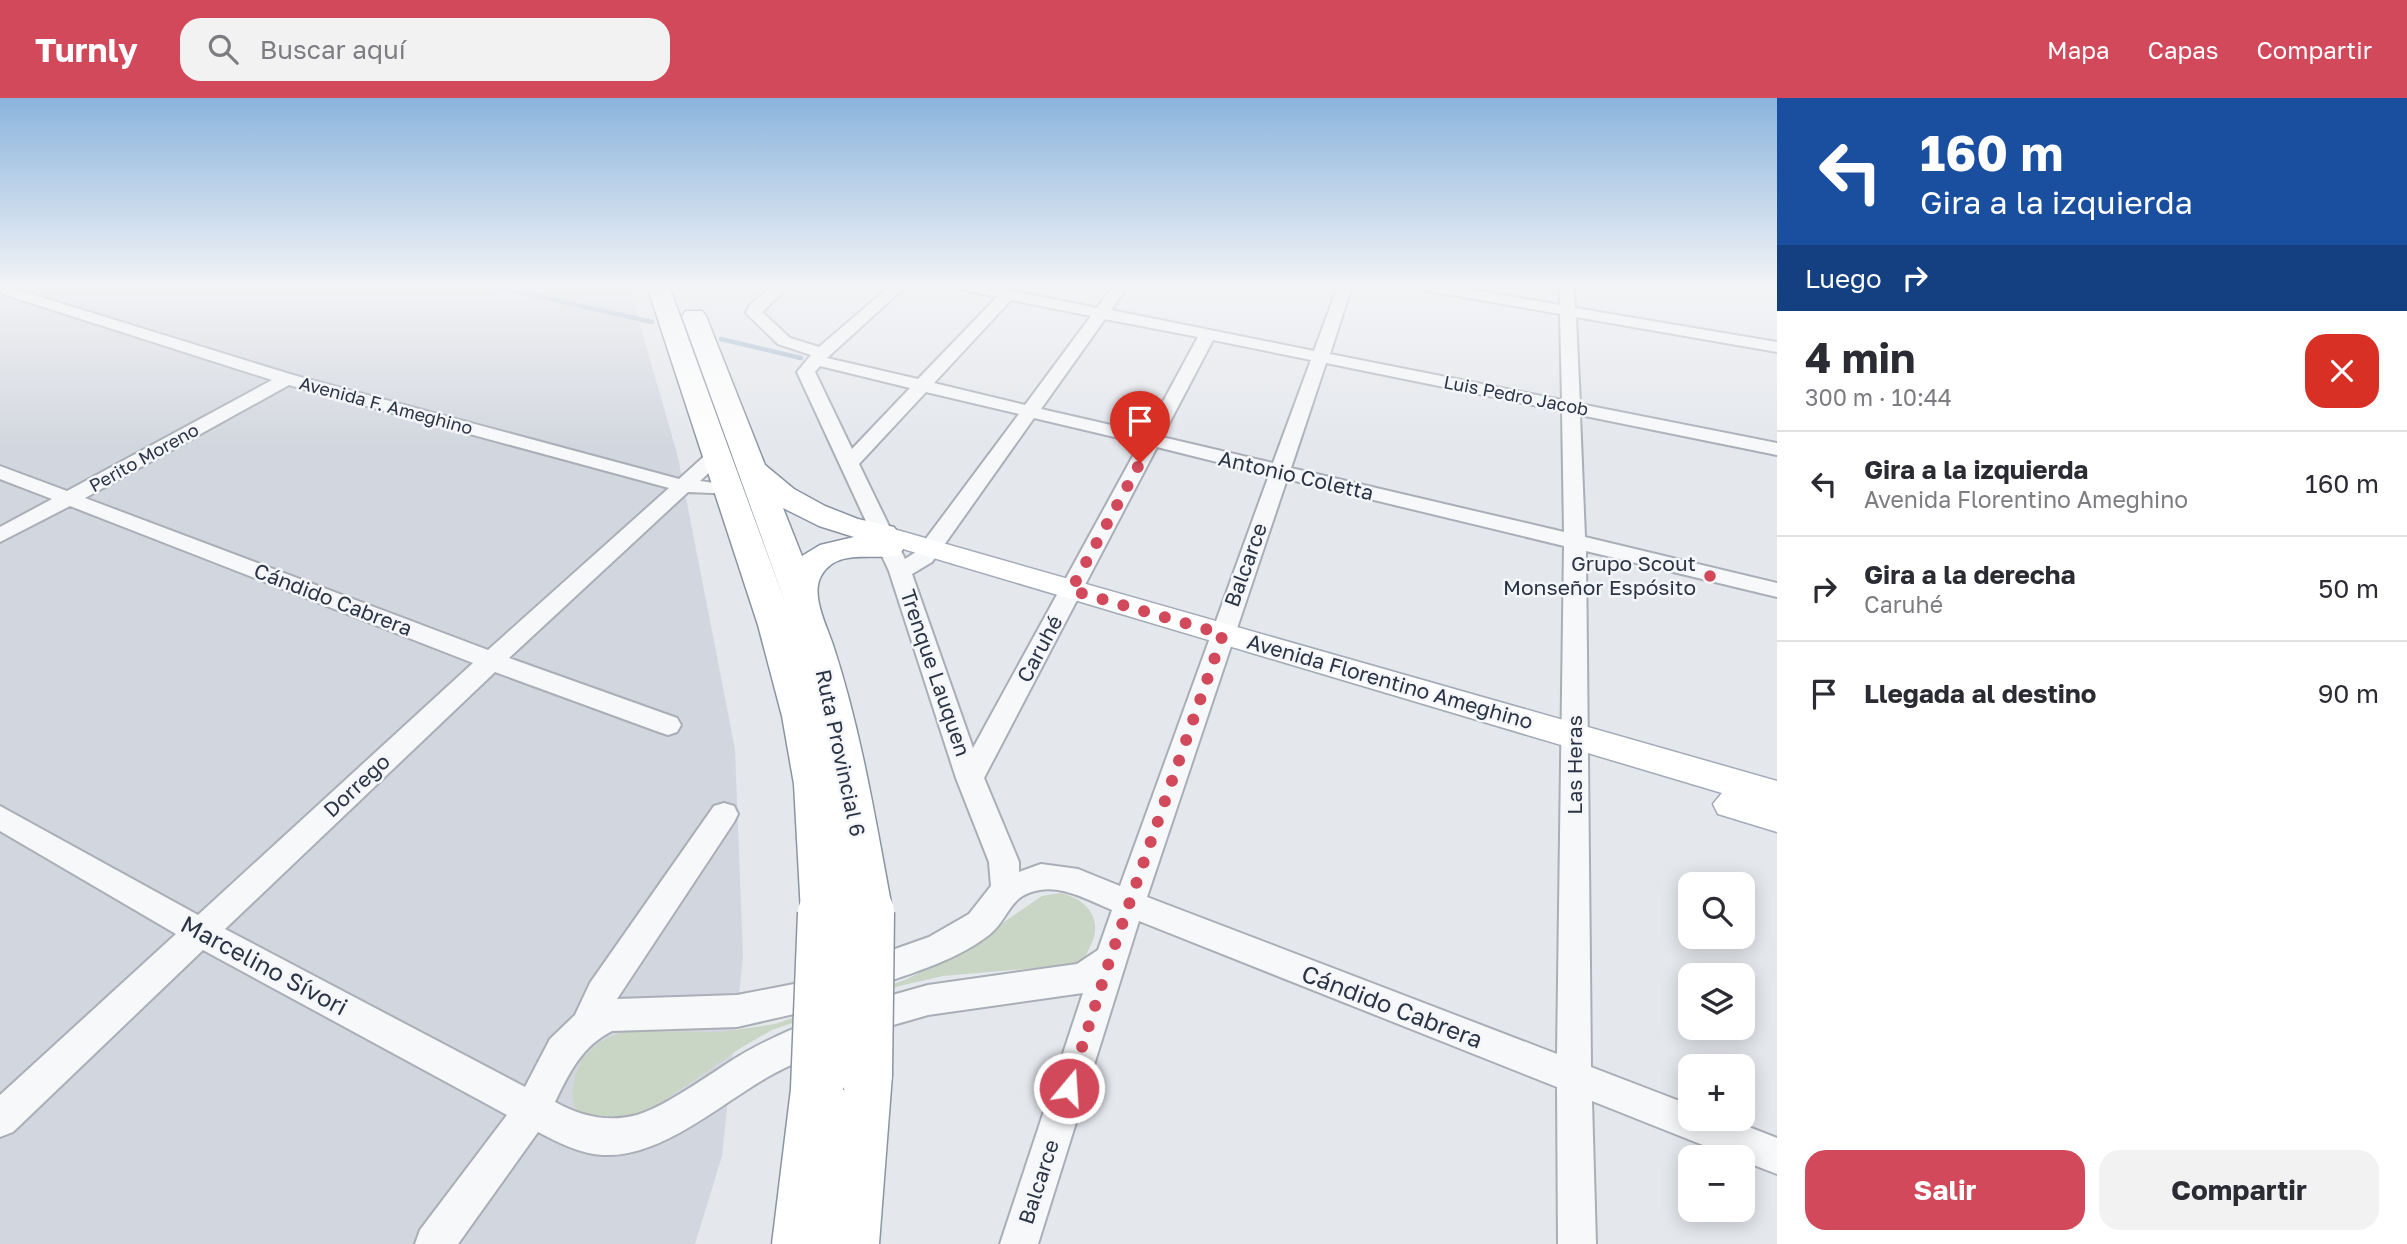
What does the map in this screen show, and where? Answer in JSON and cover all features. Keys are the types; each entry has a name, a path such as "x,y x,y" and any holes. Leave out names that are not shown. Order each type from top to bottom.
{"highway":[{"name":"Ruta Provincial 6","path":"677,339 717,455 740,478 800,594 830,693 845,758 846,908 841,1082 850,1244"},
{"name":"Ruta Provincial 6","path":"699,339 740,478 801,716 814,784 846,908"},
{"path":"740,478 904,553"},
{"path":"800,594 800,581 805,573 814,561 825,555 858,545 904,553"},
{"name":"Ruta Provincial 6","path":"801,1244 841,1082"}],"main road":[{"name":"Avenida Florentino Ameghino","path":"904,553 1575,747 1777,817"},
{"name":"Avenida Florentino Ameghino","path":"1575,747 1777,795"}],"street":[{"name":"Avenida F. Ameghino","path":"162,339 287,379 683,486 740,478"},
{"name":"Antonio Coletta","path":"781,339 818,356 921,387 1777,590"},
{"path":"818,356 837,339"},
{"path":"849,463 965,339"},
{"path":"904,553 1030,412 1083,339"},
{"name":"Caruhé","path":"971,778 1205,339"},
{"name":"Luis Pedro Jacob","path":"1235,339 1777,449"},
{"name":"Balcarce","path":"1019,1244 1110,959 1326,339"},
{"name":"Las Heras","path":"1569,339 1575,542 1574,1078 1577,1244"},
{"path":"1733,339 1777,347"},
{"name":"Trenque Lauquen","path":"818,356 806,372 849,463 904,553 971,778 1003,863 1006,889"},
{"name":"Perito Moreno","path":"0,536 287,379"},
{"name":"Dorrego","path":"0,1119 491,661 717,455"},
{"name":"Cándido Cabrera","path":"0,472 491,661 668,725"},
{"path":"587,1026 602,994 723,814"},
{"name":"Marcelino Sívori","path":"0,817 200,932 532,1110 567,1128 603,1137 641,1132 694,1104 754,1066 827,1030 881,1011 928,1000 1083,978 1110,959"},
{"name":"Cándido Cabrera","path":"1006,889 1041,877 1079,882 1129,904 1777,1156"},
{"path":"435,1244 532,1110 562,1051 587,1026 609,1015 737,1011 793,999 939,948 980,924 1006,889"}],"shaded area":[{"path":"0,339 644,339 678,457 735,749 743,956 722,1156 695,1244 0,1244"}],"green space":[{"path":"1241,649 1549,739 1542,741 1246,653"},
{"path":"1060,893 1078,900 1091,912 1094,920 1094,937 1086,956 1070,965 943,976 899,986 772,1030 739,1049 648,1112 618,1124 593,1121 575,1108 572,1094 582,1059 600,1042 624,1031 721,1032 775,1024 905,980 966,948 1042,896"}],"waterway":[{"path":"723,339 801,358"}],"place":[{"name":"Grupo Scout Monseñor Espósito","path":"1710,576"}],"route":[{"path":"1069,1088 1110,959 1223,634 1071,590 1140,463"}]}
